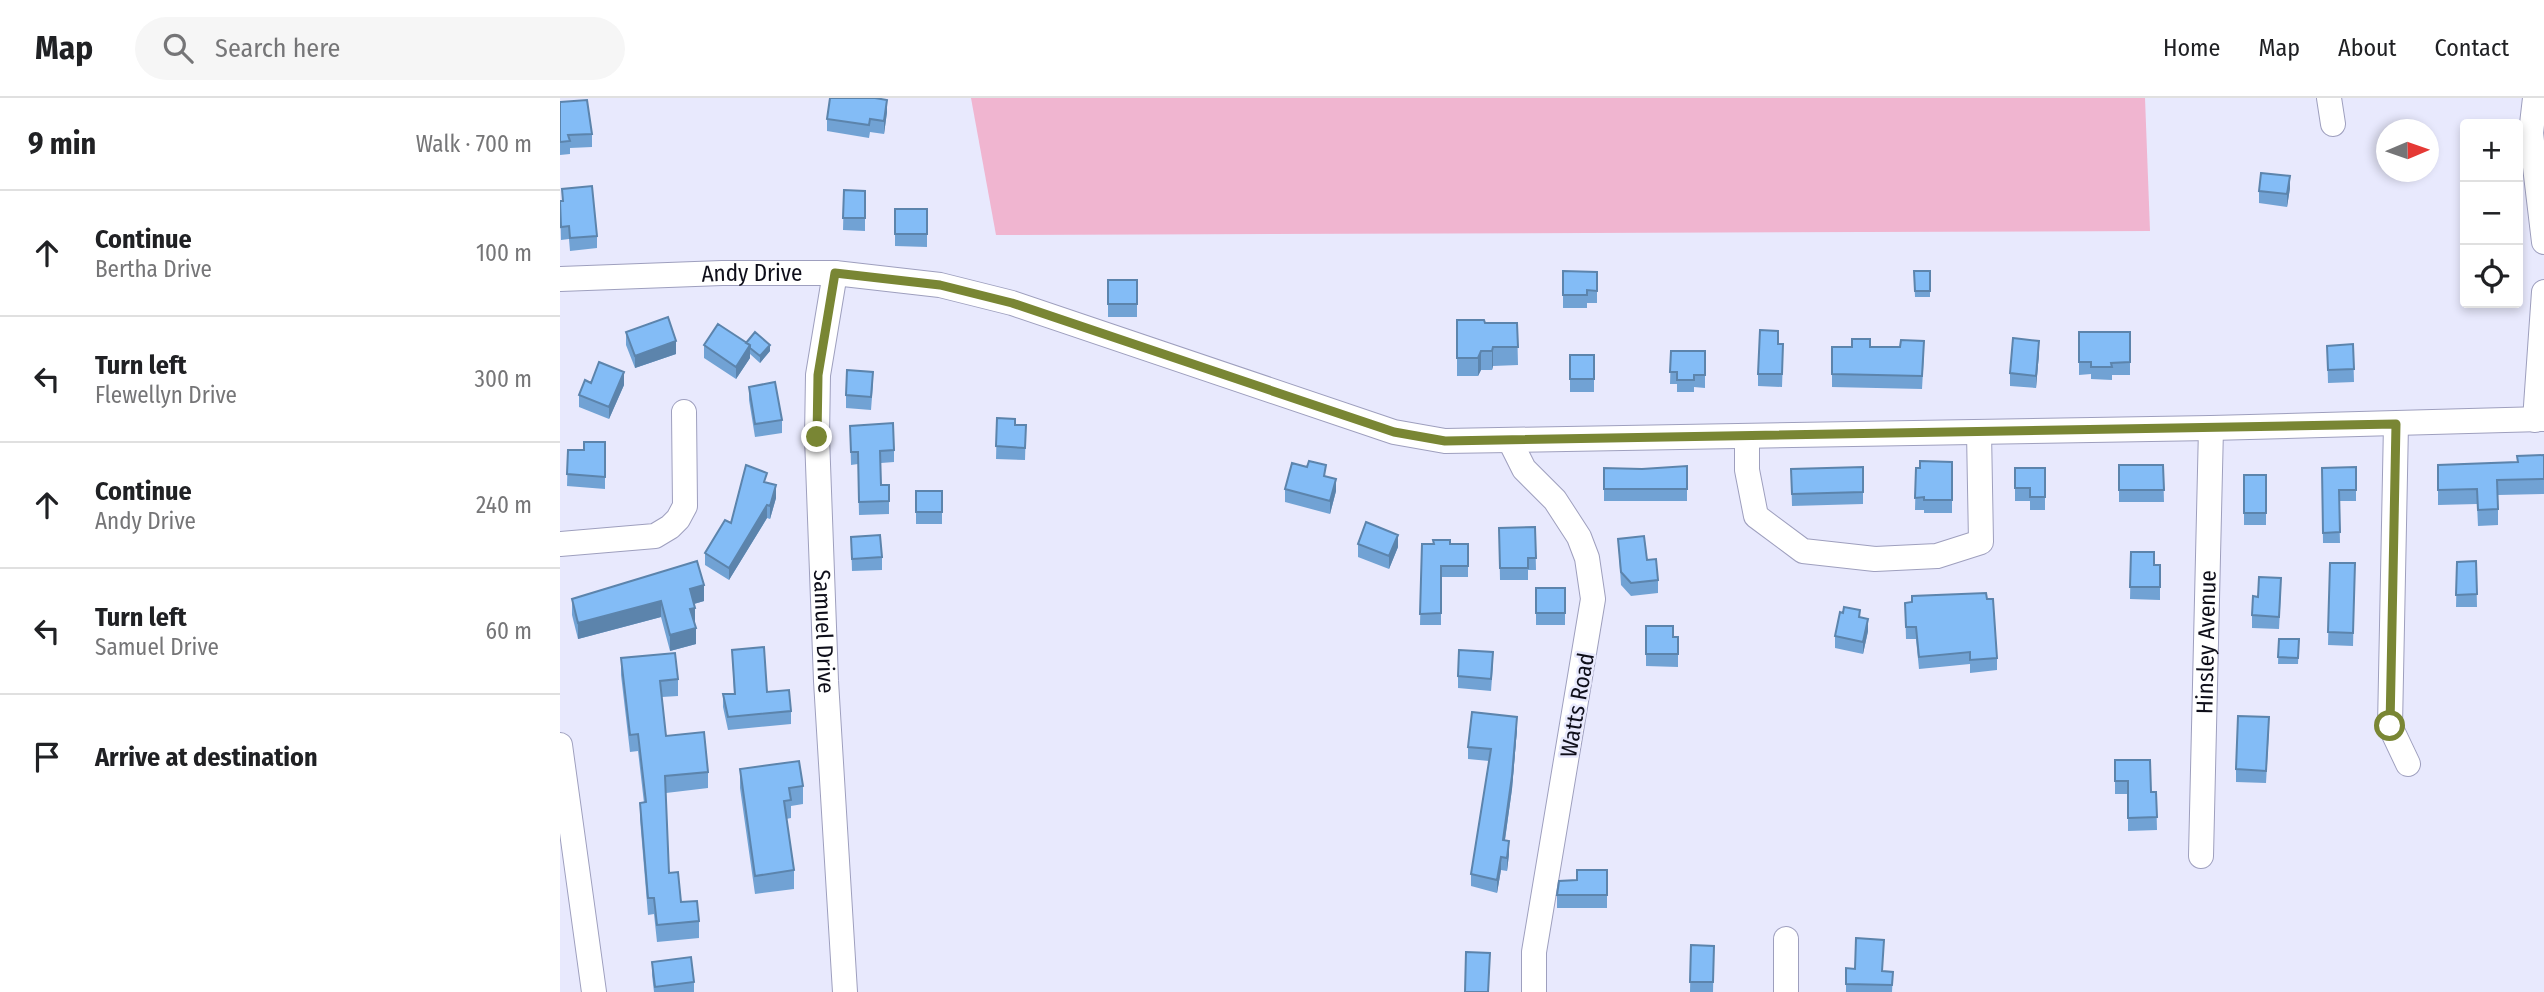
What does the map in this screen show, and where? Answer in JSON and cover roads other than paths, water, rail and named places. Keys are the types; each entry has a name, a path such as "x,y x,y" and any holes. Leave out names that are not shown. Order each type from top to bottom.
{"street":[{"path":"2329,98 2333,124"},
{"path":"2535,98 2531,133 2544,242"},
{"name":"Andy Drive","path":"560,279 722,273 835,273 940,285 1012,303 1394,432 1445,441 2211,428 2540,419"},
{"name":"Samuel Drive","path":"835,273 818,375 817,437 826,681 845,992"},
{"path":"2540,419 2544,292"},
{"path":"560,544 655,536 678,519 685,506 684,412"},
{"path":"2396,424 2390,726 2408,765"},
{"name":"Hinsley Avenue","path":"2201,856 2211,428"},
{"path":"1747,437 1747,470 1756,516 1803,551 1875,559 1937,556 1981,542 1979,432"},
{"name":"Watts Road","path":"1510,441 1524,469 1555,500 1579,537 1587,558 1594,599 1534,952 1534,992"},
{"path":"560,751 594,992"},
{"path":"1786,939 1786,992"}]}
